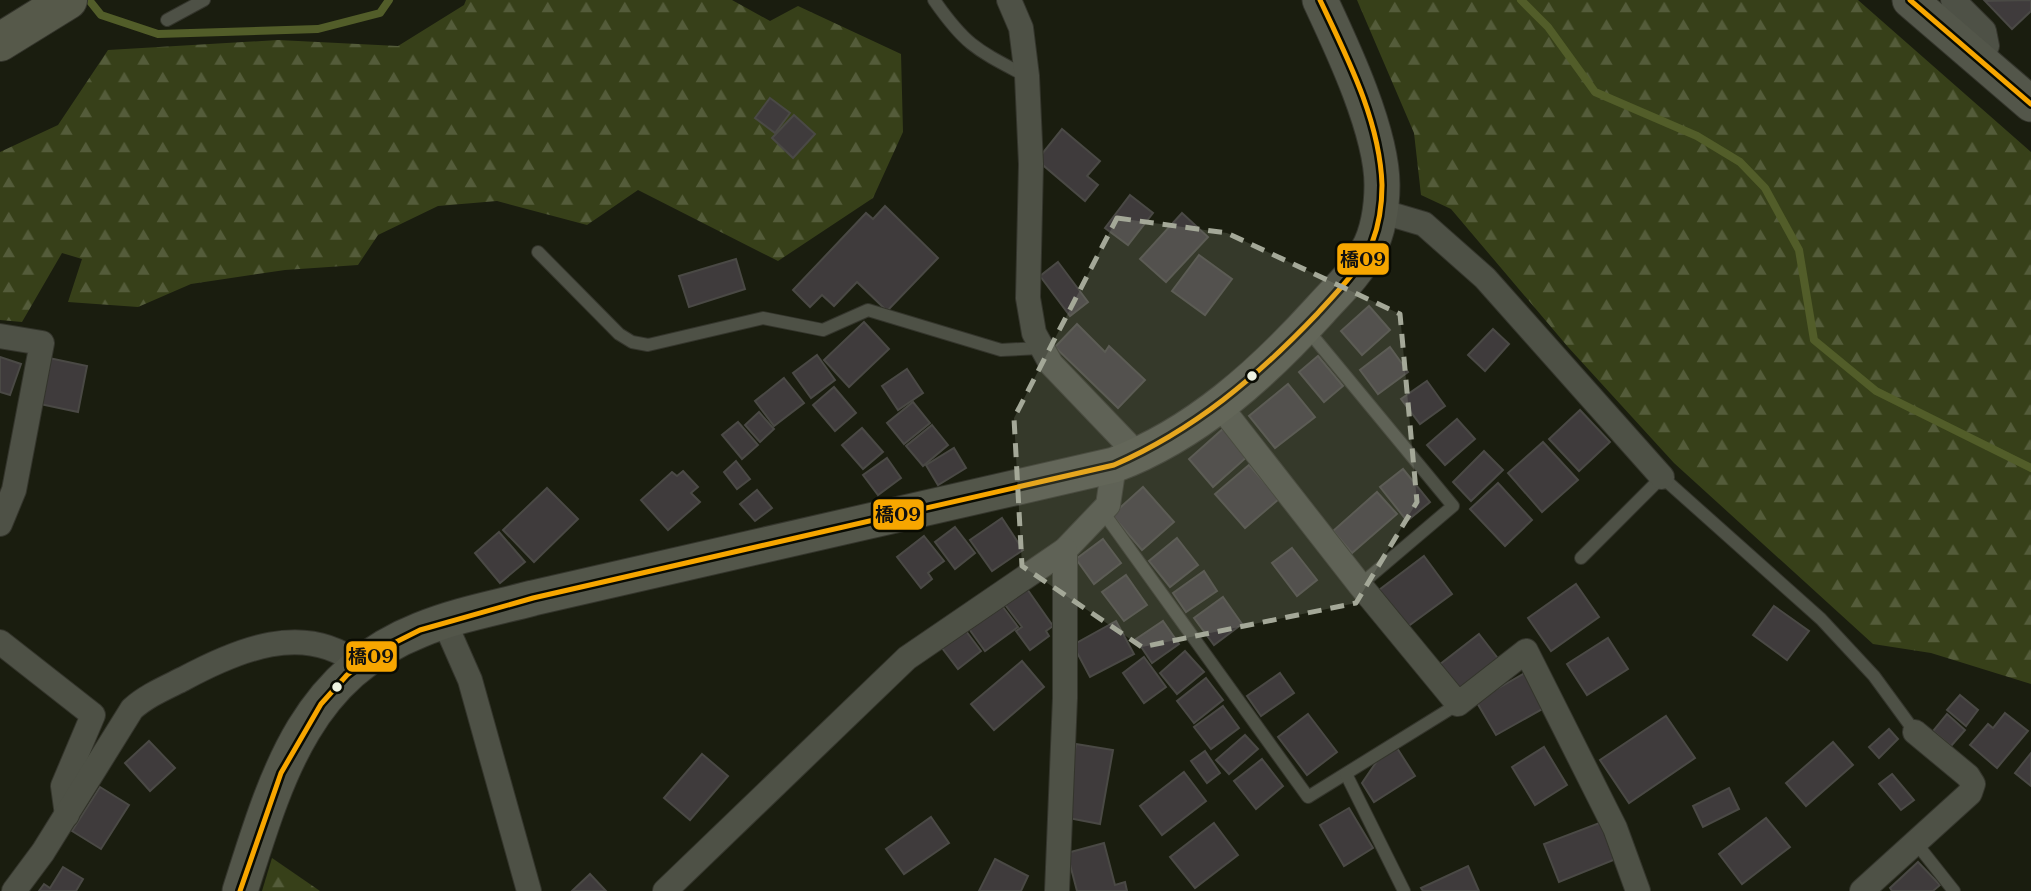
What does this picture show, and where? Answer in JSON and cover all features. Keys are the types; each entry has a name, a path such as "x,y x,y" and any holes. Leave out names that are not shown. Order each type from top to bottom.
{"highway":[{"path":"0,42 54,8"}],"main road":[{"path":"240,891 271,799 294,743 327,695 358,664 391,643 444,621 533,598 1126,461 1220,406 1305,327 1362,260 1369,250 1380,212 1382,177 1376,144 1320,0"},
{"path":"1910,0 2031,104"}],"street":[{"path":"665,891 907,658 1065,550 1108,505 1126,461 1040,348 1028,298 1031,164 1027,76 1021,28 1009,0"},
{"path":"1953,0 1984,32 1987,46 1979,60"},
{"path":"1380,212 1424,225 1485,278 1662,477"},
{"path":"0,336 43,343 17,477 0,524"},
{"path":"1220,406 1360,585 1458,704 1526,651 1615,828 1638,891"},
{"path":"1057,891 1065,698 1065,550"},
{"path":"444,621 470,680 528,891"},
{"path":"0,642 93,715 63,786 67,815"},
{"path":"14,891 67,815 132,709 213,662 261,645 289,643 339,648 358,664"},
{"path":"1862,891 1970,793 1973,784 1968,776 1914,732"}],"lane":[{"path":"167,20 204,0"},
{"path":"934,0 959,35 974,48 1027,76"},
{"path":"538,252 620,334 632,342 648,345 763,318 823,330 868,310 1001,350 1040,348"},
{"path":"1305,327 1453,506 1360,585"},
{"path":"1581,558 1662,477 1821,619 1874,676 1914,732"},
{"path":"1103,512 1308,797 1458,704"},
{"path":"1346,774 1404,891"},
{"path":"1916,843 1954,891"}],"highlighted area":[{"path":"1117,218 1227,233 1400,314 1417,502 1356,603 1142,647 1022,566 1014,418"}],"green space":[{"path":"466,0 732,0 770,21 798,6 901,54 903,132 873,198 778,261 638,190 587,225 497,201 438,206 378,235 358,265 285,270 191,284 138,307 68,302 82,259 62,253 22,322 0,320 0,152 58,125 108,50 278,40 398,46 464,5"},
{"path":"1357,0 1858,0 2031,152 2031,684 1931,653 1873,644 1674,463 1568,347 1451,209 1421,195 1414,133"},
{"path":"272,858 320,891 262,891"}],"building":[{"path":"2031,0 2031,11 2012,29 1985,1"},
{"path":"770,98 790,113 775,133 755,118"},
{"path":"794,115 815,134 793,158 772,138"},
{"path":"1062,129 1100,161 1087,176 1098,185 1085,201 1037,160"},
{"path":"1130,195 1153,213 1128,245 1105,228"},
{"path":"885,206 938,258 887,311 857,282 834,306 822,295 810,307 793,290 866,213 873,219"},
{"path":"1182,213 1208,237 1166,282 1140,259"},
{"path":"1199,255 1232,279 1205,315 1172,291"},
{"path":"736,259 745,289 689,307 679,276"},
{"path":"1058,262 1088,302 1070,316 1040,276"},
{"path":"1369,306 1390,330 1362,355 1341,331"},
{"path":"864,322 889,349 849,387 824,360"},
{"path":"1077,324 1105,352 1109,346 1145,380 1118,408 1055,347"},
{"path":"1493,329 1509,344 1485,371 1468,355"},
{"path":"1390,347 1408,372 1378,394 1360,370"},
{"path":"817,355 835,380 811,398 793,373"},
{"path":"1318,356 1343,386 1324,402 1299,372"},
{"path":"0,357 21,364 10,395 0,392"},
{"path":"49,358 87,366 78,412 40,404"},
{"path":"907,369 923,393 898,410 882,386"},
{"path":"784,378 804,403 774,426 755,401"},
{"path":"1427,381 1445,406 1420,424 1401,399"},
{"path":"1288,384 1315,417 1275,448 1249,416"},
{"path":"834,387 856,413 835,431 813,405"},
{"path":"913,402 930,423 904,444 887,423"},
{"path":"1580,410 1610,442 1579,471 1549,439"},
{"path":"759,412 774,429 760,442 745,425"},
{"path":"1457,419 1475,439 1445,465 1427,445"},
{"path":"738,422 758,445 742,459 722,435"},
{"path":"932,425 948,445 923,466 906,446"},
{"path":"1225,427 1249,455 1213,487 1189,459"},
{"path":"862,428 883,452 863,469 842,445"},
{"path":"1543,442 1578,480 1542,512 1508,473"},
{"path":"954,448 966,468 938,485 926,465"},
{"path":"1484,451 1503,470 1471,501 1453,482"},
{"path":"887,458 901,478 878,495 863,475"},
{"path":"736,461 750,479 737,489 724,472"},
{"path":"1249,465 1279,499 1245,528 1215,494"},
{"path":"1403,469 1430,502 1407,521 1380,487"},
{"path":"683,471 698,487 691,493 700,502 668,530 641,500 672,472 677,476"},
{"path":"1498,483 1532,520 1505,546 1470,509"},
{"path":"1143,487 1174,522 1142,550 1112,515"},
{"path":"547,488 578,519 534,562 503,530"},
{"path":"757,490 772,508 755,521 740,504"},
{"path":"1377,492 1397,514 1352,553 1333,531"},
{"path":"1002,518 1023,550 992,571 970,540"},
{"path":"955,527 975,553 955,569 935,542"},
{"path":"499,532 525,562 500,583 475,553"},
{"path":"924,536 944,561 928,573 932,579 921,588 897,557"},
{"path":"1177,538 1198,565 1170,587 1149,561"},
{"path":"1103,539 1121,563 1094,584 1076,559"},
{"path":"1292,548 1317,580 1297,596 1272,563"},
{"path":"1424,556 1452,594 1407,627 1379,590"},
{"path":"1204,571 1217,591 1186,612 1173,593"},
{"path":"1126,575 1147,605 1124,621 1102,592"},
{"path":"1576,584 1599,617 1551,651 1528,618"},
{"path":"1025,586 1053,626 1046,631 1049,636 1030,650 1016,631 1022,627 1003,602"},
{"path":"1223,597 1242,624 1214,645 1194,618"},
{"path":"1000,603 1018,627 985,651 967,626"},
{"path":"1774,606 1809,631 1787,660 1753,635"},
{"path":"1116,621 1134,654 1090,677 1073,645"},
{"path":"1163,621 1179,644 1152,663 1136,639"},
{"path":"963,627 981,651 958,669 939,644"},
{"path":"1479,634 1500,661 1459,692 1439,665"},
{"path":"1608,638 1628,669 1587,695 1567,664"},
{"path":"1185,651 1204,672 1177,694 1160,673"},
{"path":"1144,657 1166,687 1144,703 1123,673"},
{"path":"1022,661 1044,687 994,730 971,704"},
{"path":"1280,673 1294,693 1261,716 1247,696"},
{"path":"1525,673 1544,708 1496,735 1476,701"},
{"path":"1206,678 1223,700 1194,723 1177,701"},
{"path":"1960,695 1978,710 1966,726 1947,710"},
{"path":"1223,706 1239,728 1211,749 1194,727"},
{"path":"2005,713 2028,731 1997,768 1970,745 1988,724 1993,728"},
{"path":"1308,714 1337,752 1307,775 1278,737"},
{"path":"1947,714 1965,730 1951,746 1933,731"},
{"path":"1666,716 1695,758 1629,803 1600,760"},
{"path":"1889,729 1898,739 1879,758 1869,747"},
{"path":"1245,735 1258,749 1229,774 1216,760"},
{"path":"149,741 175,768 150,791 125,763"},
{"path":"1833,742 1853,765 1806,806 1786,783"},
{"path":"1076,744 1113,750 1100,824 1063,817"},
{"path":"1544,747 1567,785 1535,805 1512,767"},
{"path":"1397,748 1415,776 1374,802 1362,783 1377,761"},
{"path":"1205,751 1220,773 1207,783 1191,761"},
{"path":"2031,753 2031,786 2015,773"},
{"path":"702,754 728,776 690,820 664,798"},
{"path":"1262,759 1283,786 1256,809 1234,781"},
{"path":"1184,772 1206,801 1162,835 1140,806"},
{"path":"1892,774 1914,800 1901,810 1879,784"},
{"path":"100,787 129,805 101,849 72,831"},
{"path":"1729,788 1739,809 1703,827 1693,806"},
{"path":"1349,808 1373,848 1344,866 1320,825"},
{"path":"931,817 949,843 904,874 886,849"},
{"path":"1766,818 1790,847 1742,884 1719,854"},
{"path":"1602,822 1616,859 1559,882 1544,844"},
{"path":"1214,823 1238,855 1195,888 1170,857"},
{"path":"1104,843 1115,885 1125,882 1127,891 1077,891 1067,853"},
{"path":"995,859 1028,876 1021,891 979,891"},
{"path":"1918,862 1940,885 1933,891 1892,891 1890,888"},
{"path":"1468,866 1479,891 1423,891 1421,888"},
{"path":"63,867 83,879 76,891 39,891 44,884 50,888"},
{"path":"590,874 606,891 572,891"}],"waterway":[{"path":"89,0 101,15 158,34 318,29 380,13 389,0"},
{"path":"1521,0 1548,27 1595,92 1697,136 1740,162 1765,188 1799,250 1814,340 1876,391 2031,468"}],"transit line":[{"name":"橋09","path":"240,891 281,773 321,704 347,675 380,650 420,630 533,598 1114,465 1171,436 1223,400 1294,337 1347,280 1372,243 1378,222 1382,185 1380,161 1369,113 1320,0"},
{"name":"橋09","path":"1910,0 2031,104"}]}
